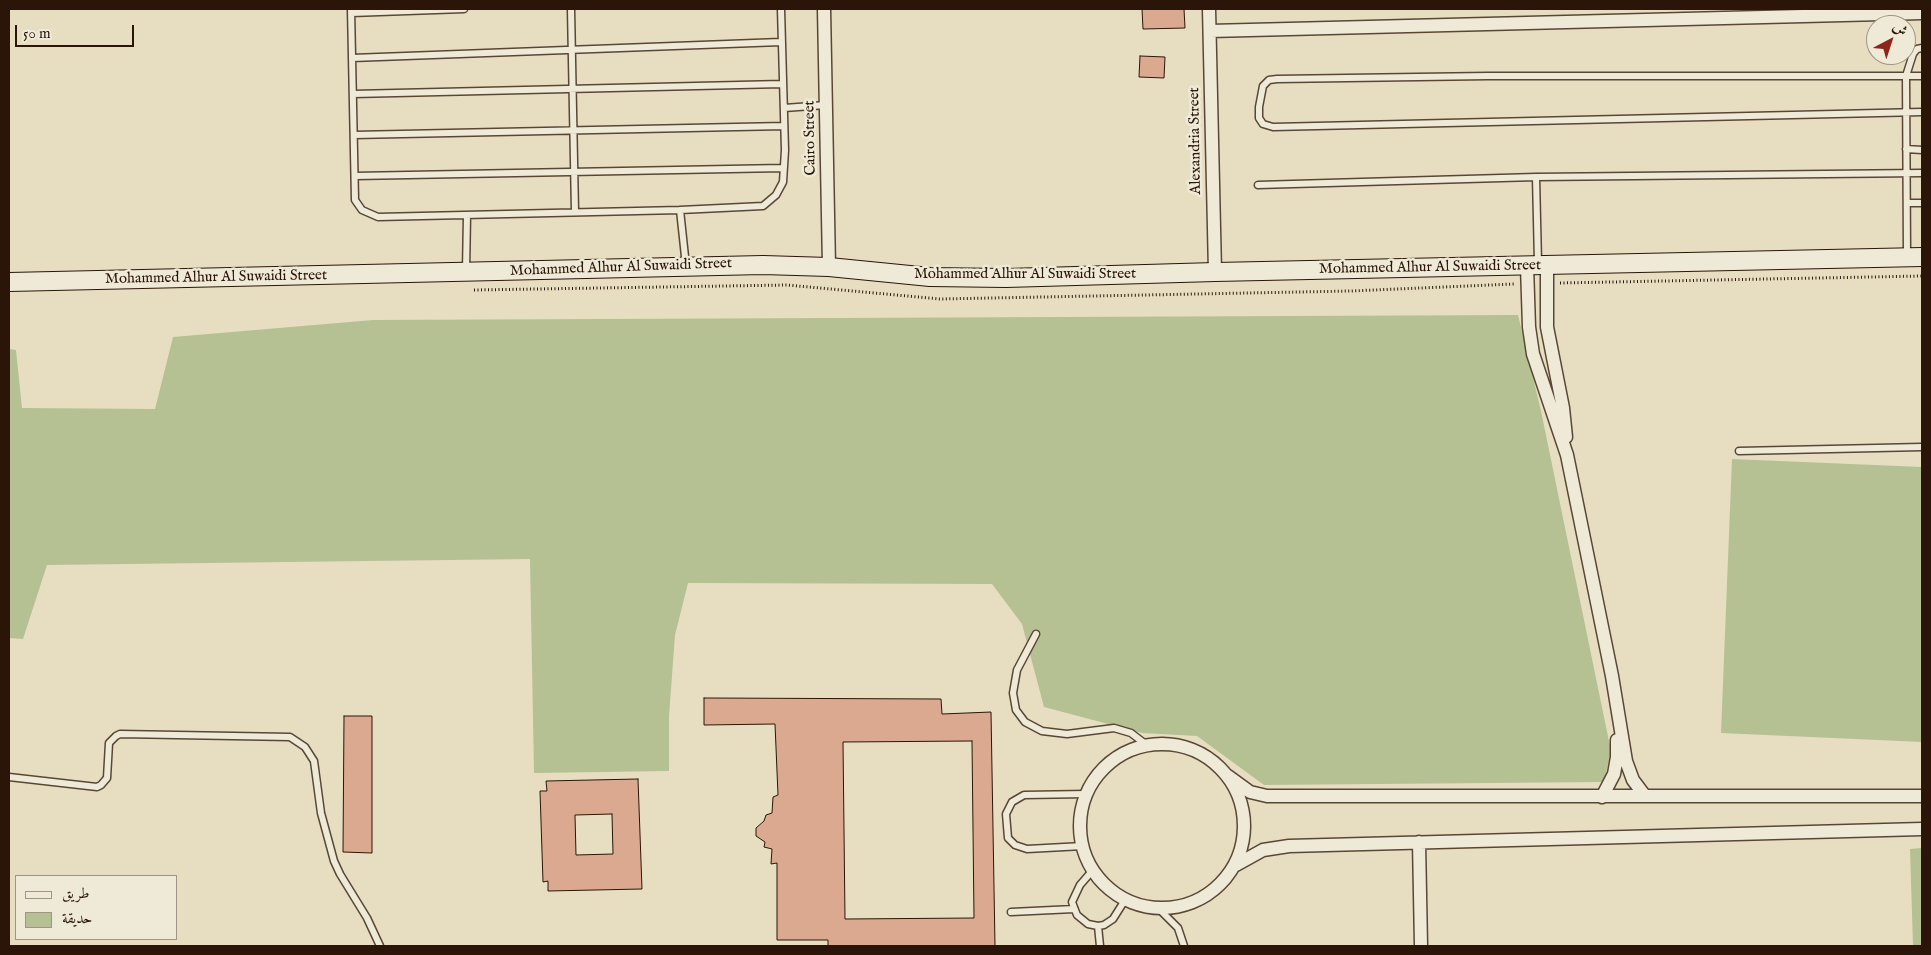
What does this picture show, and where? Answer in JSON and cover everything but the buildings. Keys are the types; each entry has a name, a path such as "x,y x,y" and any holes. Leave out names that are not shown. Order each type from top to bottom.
{"street":[{"name":"Cairo Street","path":"824,9 829,267"},
{"name":"Alexandria Street","path":"1209,9 1215,272"},
{"path":"1210,31 1595,15 1922,13"},
{"name":"Mohammed Alhur Al Suwaidi Street","path":"9,282 764,265 829,267 880,273 968,278 1915,258"},
{"path":"1537,266 1547,283 1546,327 1562,408 1567,455 1629,770 1645,796"},
{"path":"1537,266 1527,284 1529,327 1536,367 1567,455"},
{"path":"1529,327 1546,327"},
{"path":"1602,797 1611,782 1616,765 1616,743 1620,723"},
{"path":"1228,776 1239,796 1245,819 1243,843 1236,864 1222,884 1208,895 1178,908 1151,908 1125,900 1103,884 1088,862 1080,836 1081,809 1090,784 1108,764 1131,749 1157,744 1184,746 1208,758 1250,792 1267,796 1922,796"},
{"path":"1236,864 1263,850 1278,846 1922,829"},
{"path":"1419,842 1421,946"}],"lane":[{"path":"464,9 351,11 355,200 362,210 378,217 680,210 763,206 776,195 784,182 781,9"},
{"path":"572,9 576,212"},
{"path":"352,58 781,42"},
{"path":"1915,258 1907,203 1906,76 1913,54 1917,49 1922,48"},
{"path":"1922,76 1488,76 1277,79 1269,80 1263,86 1259,118 1263,124 1272,127 1922,112"},
{"path":"353,94 782,84"},
{"path":"784,108 826,105"},
{"path":"354,135 574,132 784,126"},
{"path":"1906,149 1922,150"},
{"path":"355,176 783,168"},
{"path":"1258,185 1536,177 1922,173"},
{"path":"1536,177 1537,266"},
{"path":"1907,203 1922,203"},
{"path":"680,210 686,266"},
{"path":"466,272 467,215"},
{"path":"1739,451 1922,447"},
{"path":"1036,634 1017,670 1013,693 1016,710 1025,722 1042,731 1068,734 1114,728 1131,733 1148,746"},
{"path":"9,777 96,787 101,785 107,778 109,743 120,734 290,737 305,746 314,761 321,813 334,861 367,918 380,946"},
{"path":"1083,846 1027,849 1015,845 1008,838 1006,814 1012,802 1024,795 1087,794"},
{"path":"1093,870 1080,885 1072,902 1077,915 1088,924 1098,926 1112,919 1125,900"},
{"path":"1158,908 1178,928 1184,946"},
{"path":"1011,912 1074,909"},
{"path":"1098,926 1100,946"}],"path":[{"path":"1547,283 1922,276"},
{"path":"468,290 787,285 940,299 1352,291 1527,284"}],"green space":[{"path":"1518,315 1541,411 1611,751 1604,782 1264,785 1197,736 1142,733 1044,707 1022,624 992,584 688,583 675,635 669,716 669,771 534,773 530,559 47,565 23,639 9,638 9,349 16,350 22,408 155,409 173,337 373,320"},
{"path":"1732,459 1922,467 1922,742 1721,733"},
{"path":"1922,848 1922,946 1913,946 1910,849"}]}
